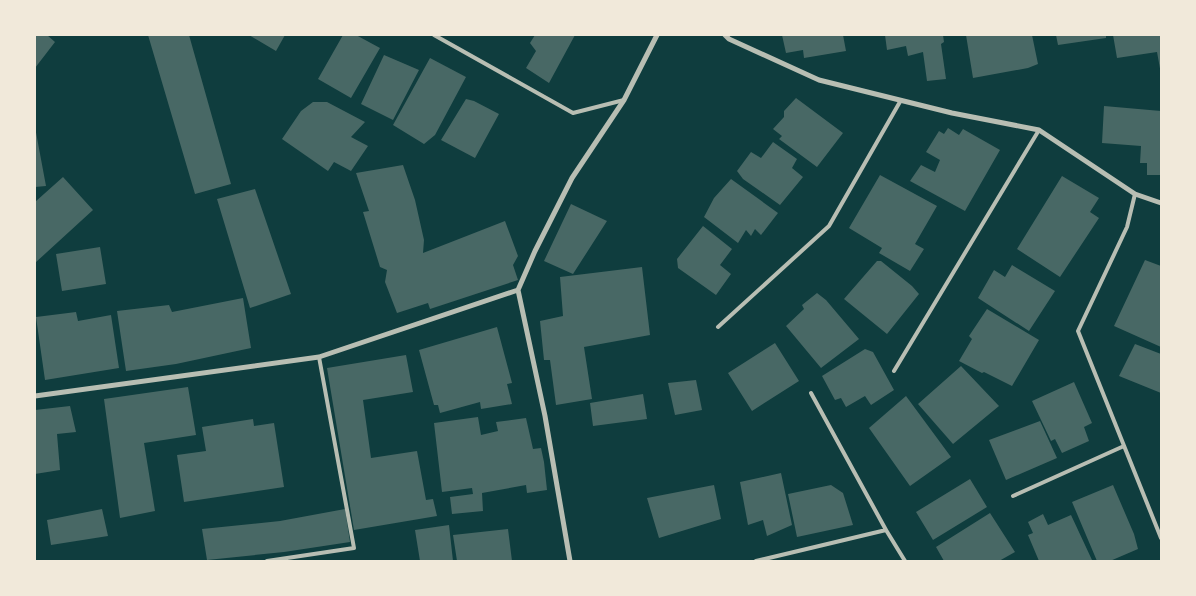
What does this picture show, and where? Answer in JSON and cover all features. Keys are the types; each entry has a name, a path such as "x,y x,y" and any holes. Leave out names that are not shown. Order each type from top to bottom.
{"street":[{"path":"570,561 545,416 518,290 535,251 572,178 624,100 657,35"},
{"path":"729,36 819,80 1039,130 1135,194 1161,203"},
{"path":"35,396 320,357 518,290"}],"lane":[{"path":"434,35 573,113 624,100"},
{"path":"718,326 829,226 901,100"},
{"path":"894,371 1039,130"},
{"path":"1135,194 1127,227 1078,330 1161,538"},
{"path":"267,561 354,548 320,357"},
{"path":"811,392 886,530 905,561"},
{"path":"1013,496 1124,446"},
{"path":"756,561 886,530"}],"building":[{"path":"35,35 47,35 55,42 35,68"},
{"path":"148,35 189,35 231,184 195,194"},
{"path":"249,35 285,35 276,51"},
{"path":"343,35 356,35 380,48 351,98 318,79"},
{"path":"535,35 575,35 549,83 526,68 536,51 530,43"},
{"path":"782,35 843,35 846,51 804,58 803,50 786,53"},
{"path":"885,35 943,35 944,42 941,44 946,79 927,81 923,52 908,56 906,46 887,50"},
{"path":"966,35 1032,35 1038,64 1028,68 973,78"},
{"path":"1056,35 1106,35 1106,38 1058,45"},
{"path":"1113,35 1161,35 1161,74 1157,52 1117,58"},
{"path":"384,55 419,70 393,120 361,104"},
{"path":"430,58 466,77 435,135 424,144 393,125"},
{"path":"796,98 843,133 817,167 779,139 782,136 773,129 784,117 784,111"},
{"path":"466,99 499,114 475,158 441,140"},
{"path":"313,102 327,102 365,122 351,137 368,146 351,171 334,162 328,171 282,139 301,111"},
{"path":"1104,106 1161,111 1161,175 1147,175 1147,163 1140,163 1141,146 1102,143"},
{"path":"35,127 46,186 35,187"},
{"path":"948,128 959,135 963,129 1000,150 965,211 910,181 921,165 935,172 940,160 926,152 939,131 944,134"},
{"path":"773,142 797,159 792,168 803,177 780,205 743,179 737,171 751,152 761,158"},
{"path":"403,165 415,200 424,240 423,253 505,221 518,256 513,265 518,280 430,309 428,303 397,313 385,282 387,270 380,267 363,212 369,211 356,173"},
{"path":"880,175 937,206 915,244 924,249 910,271 879,253 882,248 849,228"},
{"path":"1062,176 1099,198 1090,212 1099,218 1060,277 1017,249"},
{"path":"63,177 93,210 35,263 35,202"},
{"path":"731,179 778,213 761,235 755,229 751,236 746,230 738,243 704,217 714,198"},
{"path":"255,189 291,294 250,308 217,199"},
{"path":"571,204 607,221 573,274 544,261"},
{"path":"703,226 732,249 720,265 731,274 716,295 678,268 677,259"},
{"path":"100,247 106,284 62,291 56,254"},
{"path":"1145,260 1161,266 1161,347 1114,326"},
{"path":"877,261 881,261 919,294 887,334 844,299"},
{"path":"1012,265 1055,291 1029,331 978,298 994,270 1005,277"},
{"path":"642,267 650,335 584,347 592,399 556,405 550,360 544,360 540,321 563,316 560,277"},
{"path":"817,293 826,300 859,339 821,368 786,326 804,309 802,305"},
{"path":"243,298 251,348 176,364 126,371 117,311 169,305 172,312"},
{"path":"987,309 1039,340 1012,386 959,361 972,339 969,336"},
{"path":"76,312 78,321 111,315 119,368 45,380 36,317"},
{"path":"497,327 512,383 507,384 512,404 481,409 480,402 440,413 438,405 434,405 419,350"},
{"path":"775,343 799,381 752,411 728,373"},
{"path":"1135,344 1161,354 1161,393 1119,376"},
{"path":"865,349 873,352 894,390 871,405 865,396 846,407 841,398 835,400 822,376"},
{"path":"406,355 413,392 363,400 371,458 417,451 426,500 433,499 437,516 354,530 327,368"},
{"path":"961,366 999,406 953,444 918,404"},
{"path":"696,380 702,410 675,415 668,383"},
{"path":"1074,382 1092,423 1084,427 1089,441 1062,453 1055,439 1051,441 1032,401"},
{"path":"188,387 196,435 144,443 155,511 120,518 104,399"},
{"path":"643,394 647,419 593,426 590,403"},
{"path":"906,396 951,457 910,486 869,428"},
{"path":"70,406 76,432 57,434 60,470 35,474 35,410"},
{"path":"478,417 481,435 498,431 496,422 526,418 533,449 541,448 547,490 527,493 526,485 482,493 483,511 452,514 450,497 473,494 472,488 442,492 434,423"},
{"path":"253,419 254,426 274,423 284,487 184,502 177,455 206,451 202,427"},
{"path":"1040,421 1057,458 1006,480 989,440"},
{"path":"781,473 792,525 767,536 763,520 748,525 740,482"},
{"path":"970,479 987,507 933,540 916,512"},
{"path":"714,485 721,519 659,538 647,498"},
{"path":"831,485 843,493 853,525 797,537 788,494"},
{"path":"1113,485 1134,534 1138,549 1110,561 1097,561 1072,502"},
{"path":"102,509 108,536 51,545 47,520"},
{"path":"345,509 350,542 284,552 207,560 202,529 280,521"},
{"path":"990,513 1015,552 999,561 944,561 936,547"},
{"path":"1043,514 1048,525 1071,515 1092,560 1039,561 1028,535 1033,533 1028,522"},
{"path":"449,525 453,561 420,561 415,530"},
{"path":"508,529 512,561 457,561 453,535"}]}
